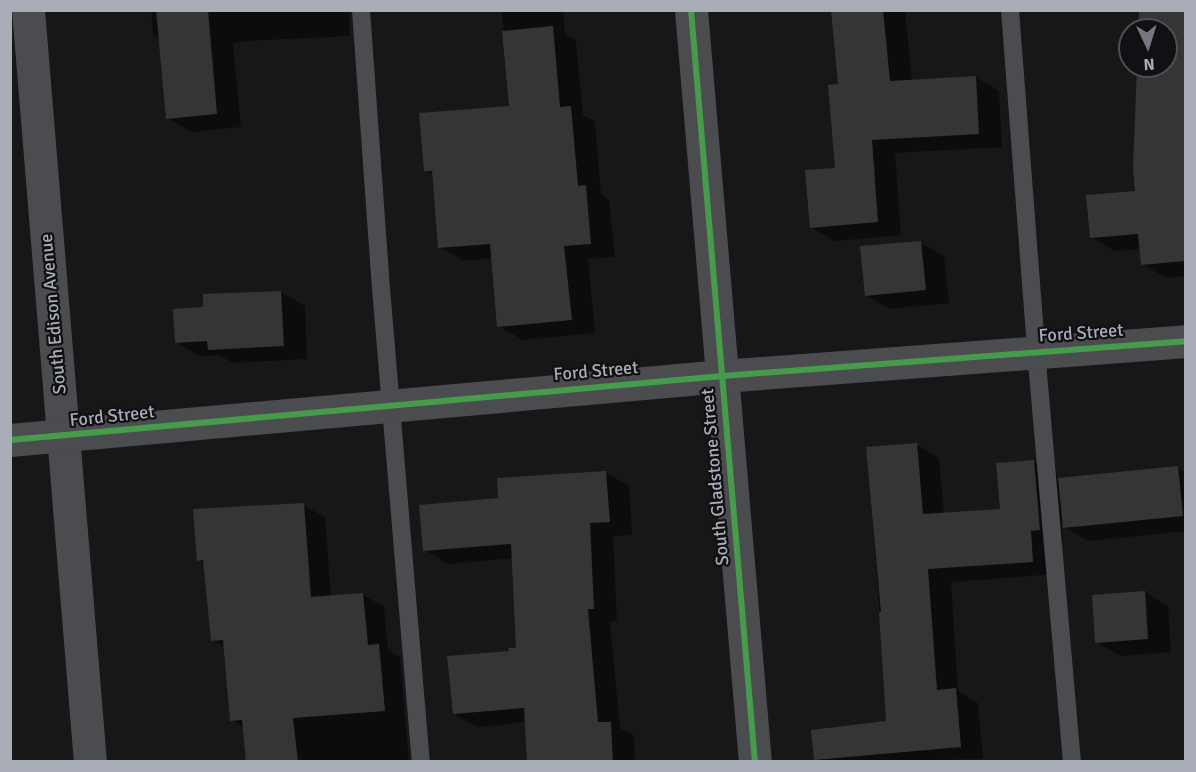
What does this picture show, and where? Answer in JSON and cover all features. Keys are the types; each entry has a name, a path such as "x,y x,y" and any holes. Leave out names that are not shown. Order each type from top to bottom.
{"street":[{"name":"South Edison Avenue","path":"28,10 90,762"},
{"name":"South Gladstone Street","path":"691,10 755,762"},
{"name":"Ford Street","path":"10,440 722,376 1185,341"}],"lane":[{"path":"361,10 422,762"},
{"path":"1010,10 1036,351 1072,762"}],"building":[{"path":"156,10 208,10 217,114 166,119"},
{"path":"831,10 883,10 890,81 976,76 979,134 872,140 878,222 810,228 805,170 835,168 828,85 838,84"},
{"path":"1139,10 1185,10 1185,261 1141,265 1138,234 1090,238 1086,195 1135,191 1133,168 1137,78 1178,78 1178,18 1139,18"},
{"path":"553,26 560,107 571,106 578,186 586,185 591,244 564,246 572,320 497,327 490,244 438,248 432,171 424,171 419,113 509,106 502,31"},
{"path":"921,241 926,290 865,296 860,246"},
{"path":"281,291 284,346 208,350 207,341 175,343 173,309 203,307 203,294"},
{"path":"917,443 923,514 1000,509 996,463 1034,460 1040,530 1031,531 1033,562 928,569 937,690 956,688 961,747 814,760 811,730 886,721 879,612 881,612 866,447"},
{"path":"1178,466 1183,516 1063,528 1058,478"},
{"path":"606,471 610,522 590,523 594,609 588,609 598,722 611,722 613,762 527,762 524,708 453,714 447,656 509,651 508,648 516,648 511,544 423,551 419,505 498,498 497,478"},
{"path":"304,503 311,597 363,593 368,645 379,644 385,711 293,718 298,762 246,762 242,720 230,721 223,640 211,641 203,560 197,561 193,509"},
{"path":"1145,591 1148,639 1095,643 1092,595"}],"cycle path":[{"path":"691,10 755,762"},
{"path":"10,440 722,376 1186,341"}]}
